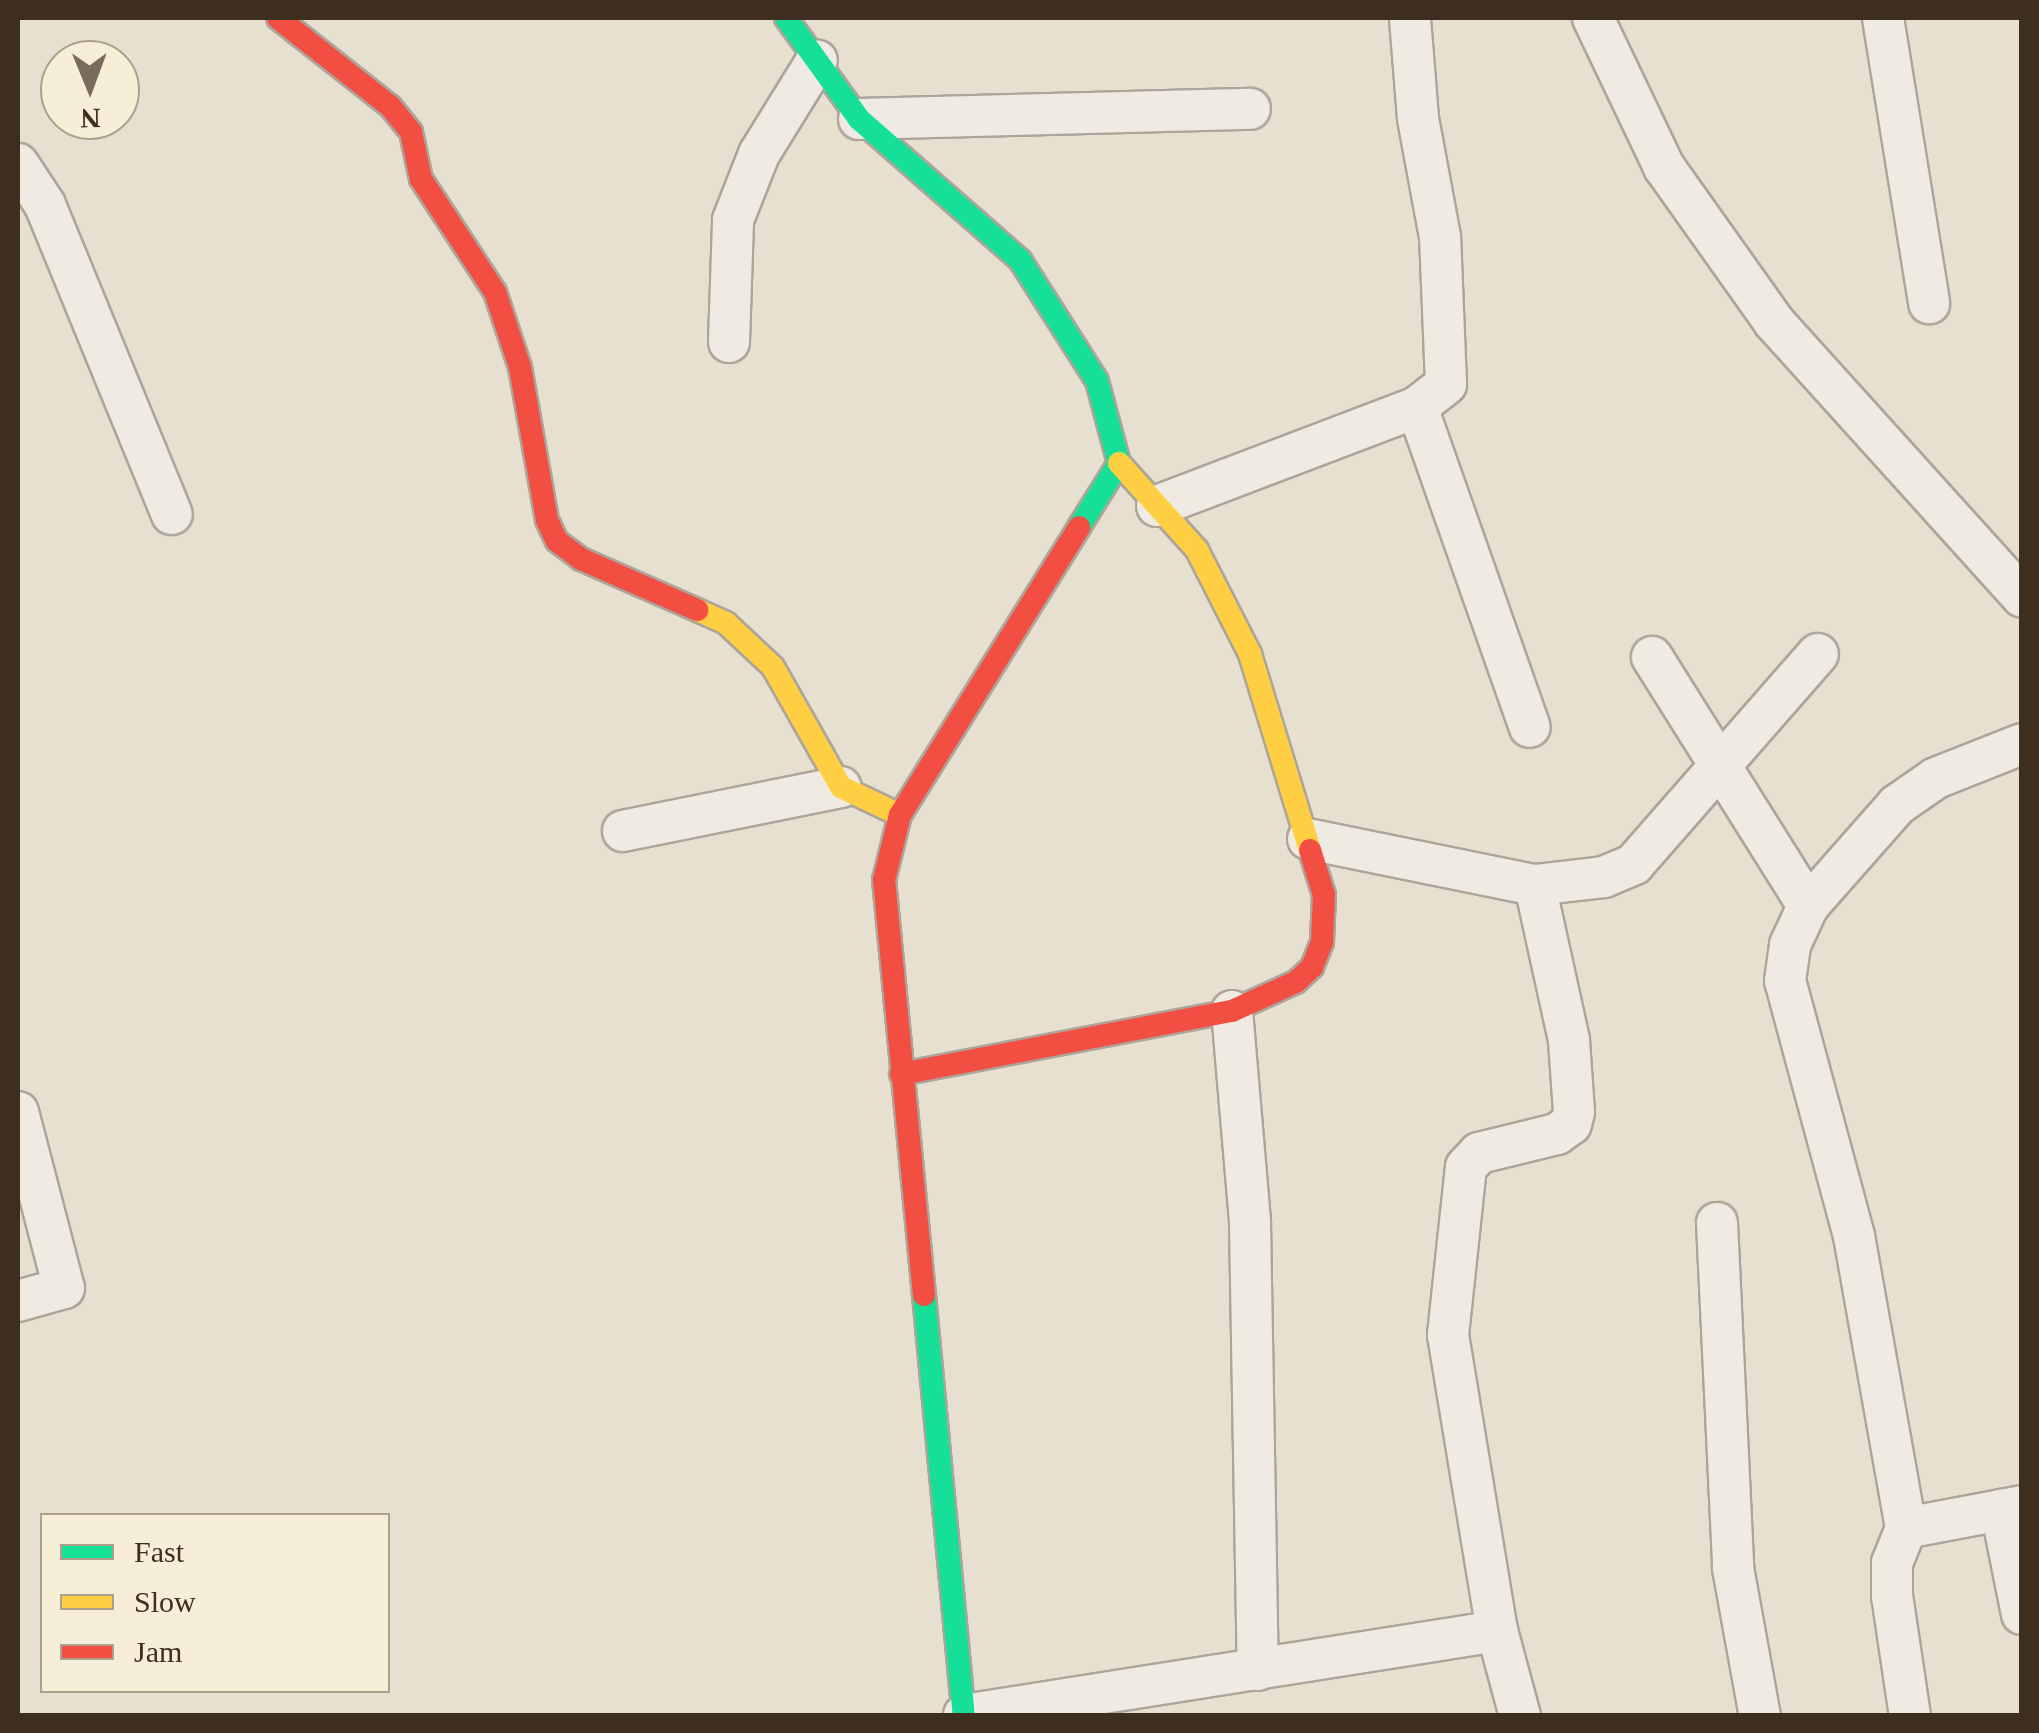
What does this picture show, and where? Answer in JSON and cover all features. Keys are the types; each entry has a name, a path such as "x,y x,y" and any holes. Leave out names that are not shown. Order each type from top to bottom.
{"street":[{"path":"278,18 390,106 411,132 421,179 495,292 520,367 547,520 557,541 582,559 726,623 773,668 841,787 900,816"},
{"path":"786,18 859,119 929,187 1020,260 1097,381 1118,464 1197,550 1250,654 1324,894 1322,942 1312,968 1232,1011 901,1074"},
{"path":"1157,506 1417,407 1446,384 1449,365 1440,237 1418,118 1410,18"},
{"path":"1592,18 1664,167 1774,322 2022,596"},
{"path":"1883,18 1929,302"},
{"path":"729,342 734,220 760,154 816,60"},
{"path":"859,119 1250,109"},
{"path":"18,164 45,205 172,514"},
{"path":"1417,407 1530,727"},
{"path":"1118,464 900,816 884,880 964,1716 1497,1631"},
{"path":"1308,840 1535,885 1604,877 1634,864 1818,654"},
{"path":"1652,657 1723,763 1808,906"},
{"path":"1910,1716 1892,1596 1892,1563 1906,1528 1854,1236 1785,980 1790,945 1808,906 1897,805 1936,778 2022,744"},
{"path":"623,831 841,787"},
{"path":"1520,1716 1497,1631 1448,1335 1466,1167 1478,1154 1556,1134 1571,1124 1574,1112 1570,1040 1535,885"},
{"path":"1232,1011 1250,1223 1258,1670"},
{"path":"18,1112 64,1288 18,1300"},
{"path":"1716,1223 1733,1568 1760,1716"},
{"path":"1906,1528 2012,1508 2022,1614"}],"traffic: fast":[{"path":"786,18 859,119 1020,260 1097,381 1119,463 1079,527"},
{"path":"924,1295 964,1716"}],"traffic: slow":[{"path":"1119,463 1197,550 1250,654 1310,850"},
{"path":"697,610 726,623 773,667 841,787 900,815"}],"traffic: jam":[{"path":"278,18 390,106 411,132 421,179 495,292 520,367 547,520 557,541 581,559 697,610"},
{"path":"924,1295 884,880 900,815 1079,527"},
{"path":"901,1074 1232,1011 1296,982 1312,967 1322,942 1324,895 1310,850"}]}
